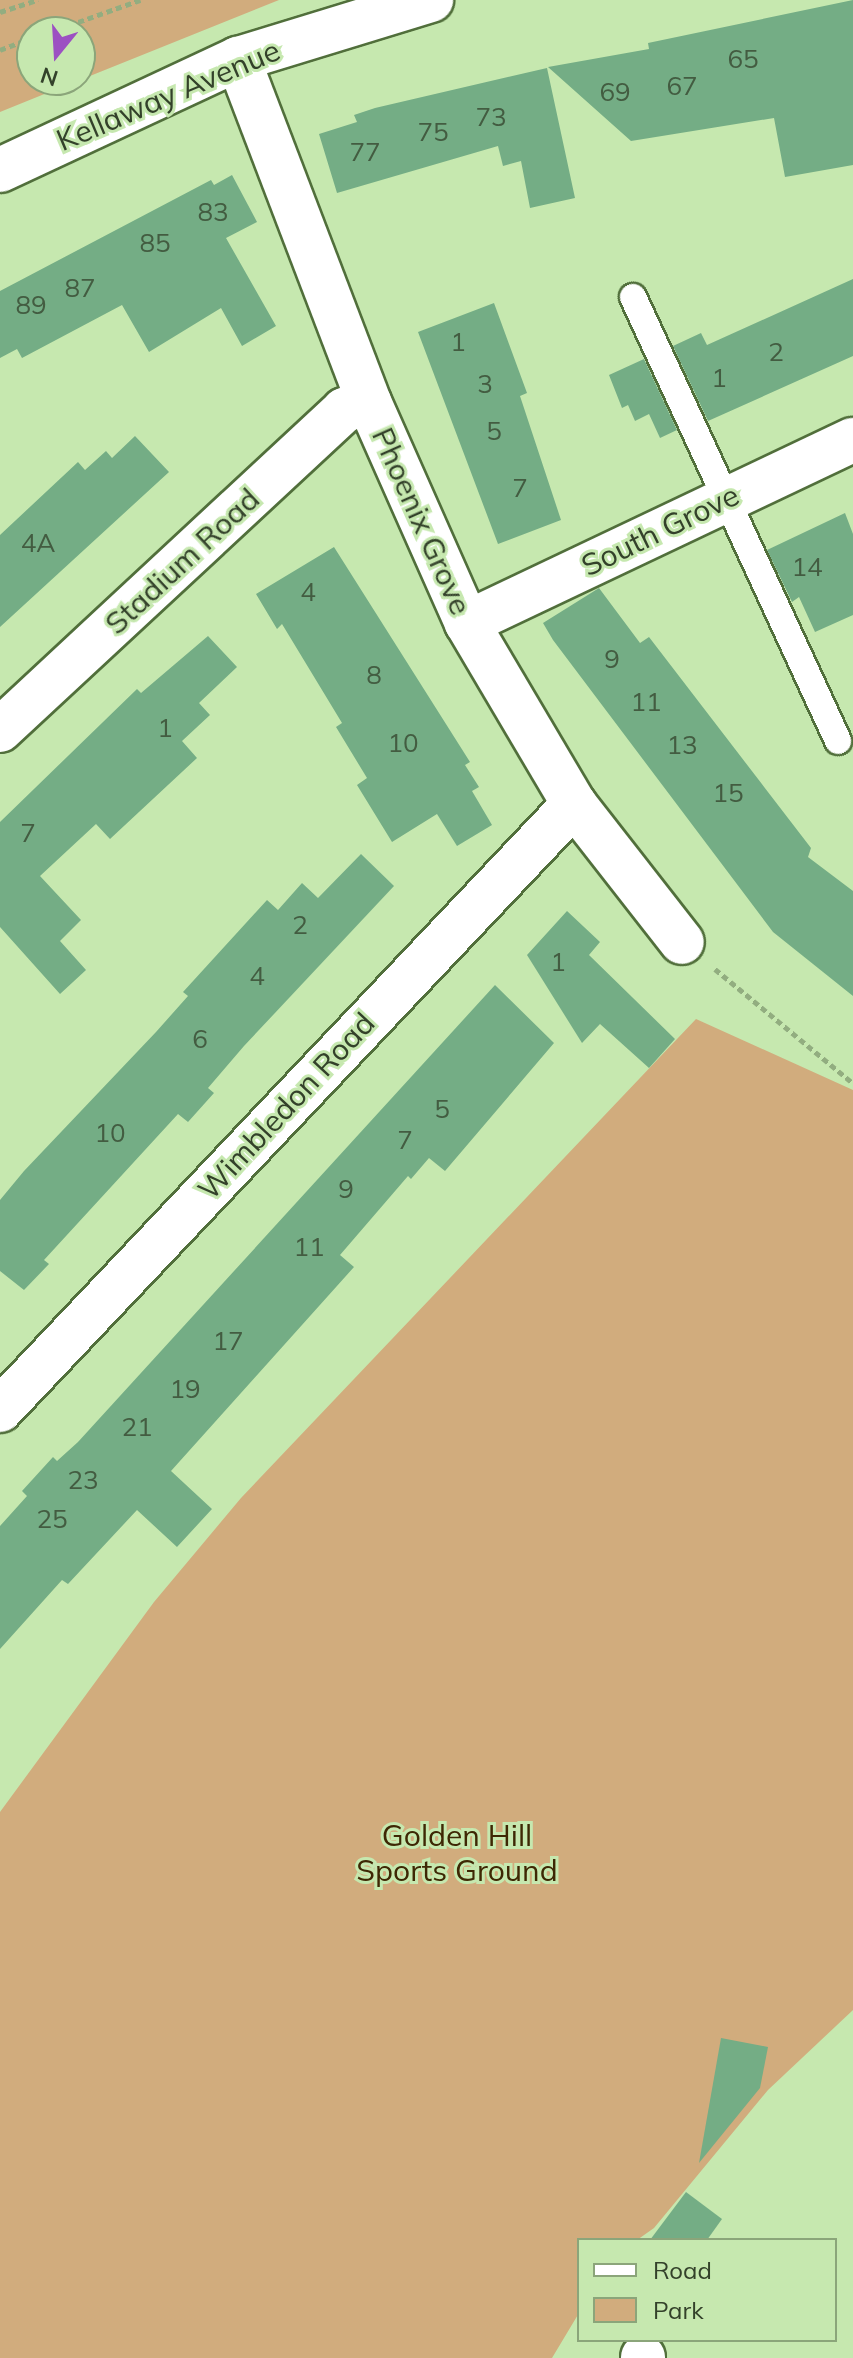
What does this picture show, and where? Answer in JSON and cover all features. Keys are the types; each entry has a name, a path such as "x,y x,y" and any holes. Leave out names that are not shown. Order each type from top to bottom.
{"street":[{"name":"Kellaway Avenue","path":"0,170 238,59 431,0"},
{"name":"Phoenix Grove","path":"238,59 369,402 467,623 574,804 682,942"},
{"name":"Stadium Road","path":"0,730 344,410 369,402"},
{"name":"South Grove","path":"467,623 853,440"},
{"name":"Wimbledon Road","path":"0,1410 574,804"}],"lane":[{"path":"633,297 728,497 838,741"}],"path":[{"path":"0,12 38,0"},
{"path":"95,16 140,0"},
{"path":"682,942 853,1083"}],"green space":[{"path":"0,0 279,0 96,74 96,16 16,16 16,96 40,96 0,112"},
{"name":"Golden Hill Sports Ground","path":"696,1019 853,1090 853,2010 768,2090 654,2228 640,2238 577,2238 577,2316 552,2358 0,2358 0,1812 154,1602 241,1498"}],"building":[{"path":"853,0 853,165 785,177 774,118 631,141 548,67 649,49 648,43"},
{"path":"547,68 575,198 530,208 521,161 503,166 498,146 337,193 319,134 357,122 354,115 375,108"},
{"path":"232,175 257,222 226,238 276,326 242,346 221,308 149,352 122,305 22,358 17,349 0,358 0,291 211,180 214,185"},
{"path":"853,279 853,356 708,421 673,346 701,333 707,345"},
{"path":"494,303 527,393 520,396 561,520 498,544 418,332"},
{"path":"644,359 677,430 660,438 649,414 635,421 628,405 622,408 609,375"},
{"path":"135,436 169,472 0,627 0,535 78,462 85,470 106,451 112,458"},
{"path":"845,513 853,534 853,615 815,632 799,597 792,602 767,550"},
{"path":"334,547 470,762 465,765 479,787 472,791 492,825 457,846 437,814 392,842 357,785 367,778 336,727 342,723 282,624 277,629 256,594"},
{"path":"599,588 640,643 649,637 811,848 808,857 853,891 853,996 773,932 553,640 543,623"},
{"path":"208,636 237,667 199,703 210,715 182,741 197,758 110,839 96,824 40,876 81,920 60,941 86,970 60,994 0,927 0,822 137,689 141,693"},
{"path":"361,854 394,886 244,1046 208,1088 214,1093 188,1122 178,1114 44,1260 49,1264 24,1290 0,1271 0,1200 24,1171 156,1032 188,996 183,992 267,900 278,910 302,883 318,898"},
{"path":"567,911 600,942 589,955 675,1039 649,1068 600,1024 582,1043 527,955"},
{"path":"495,985 554,1043 445,1171 429,1158 411,1179 408,1176 340,1255 354,1267 171,1471 212,1509 177,1547 137,1510 68,1584 62,1580 0,1649 0,1526 27,1496 22,1491 53,1457 57,1461 78,1442"},
{"path":"721,2038 768,2047 760,2088 699,2163"},
{"path":"686,2192 722,2219 708,2238 652,2238"}]}
